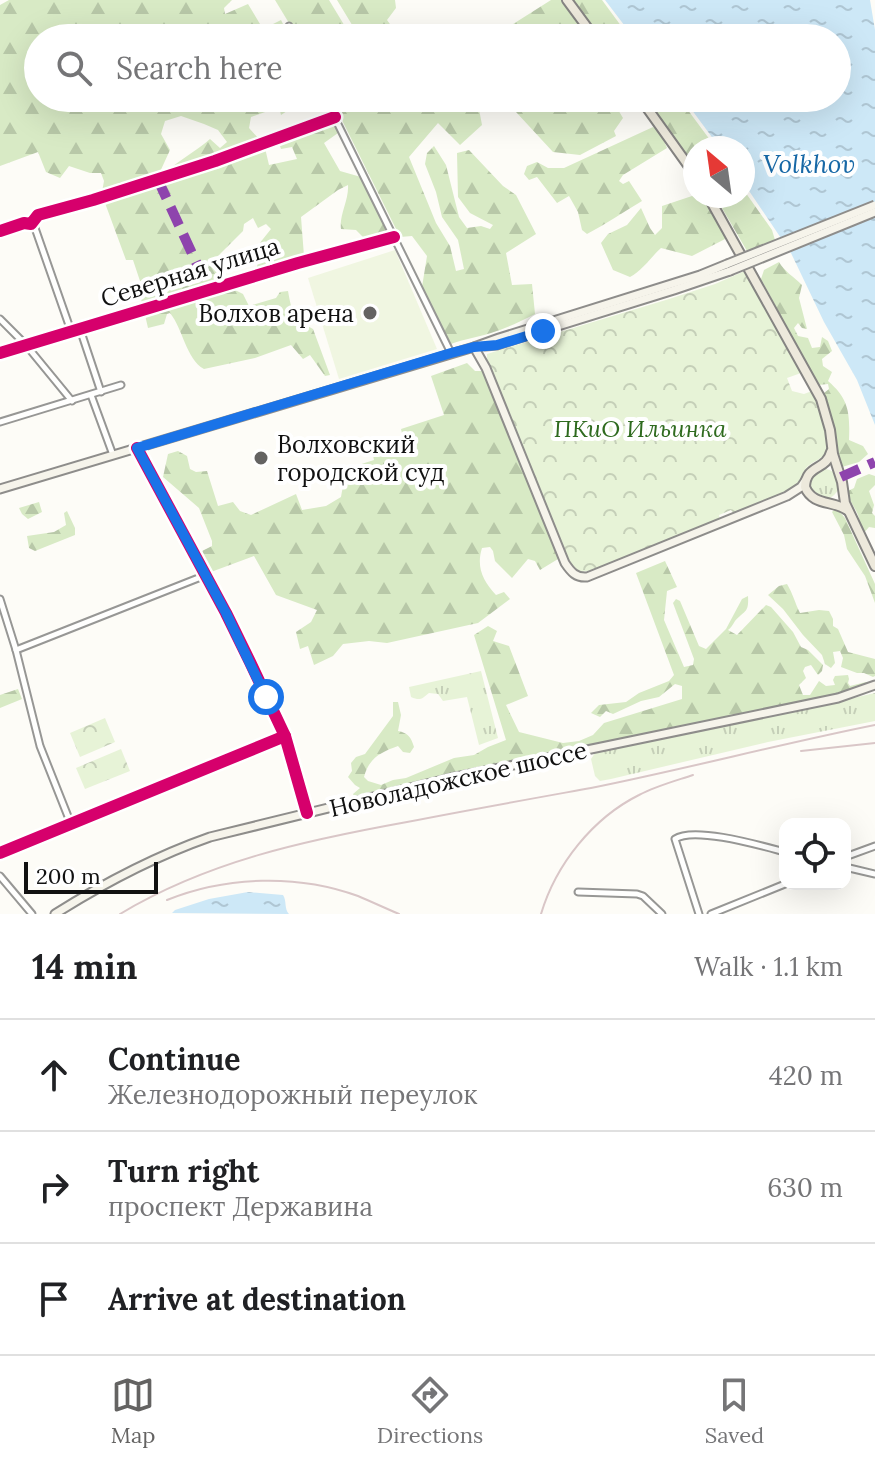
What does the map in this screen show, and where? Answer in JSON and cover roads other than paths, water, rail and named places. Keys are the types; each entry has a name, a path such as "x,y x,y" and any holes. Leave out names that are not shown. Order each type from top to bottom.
{"main road":[{"path":"567,0 585,24"},
{"path":"650,112 683,158"},
{"path":"728,268 875,205"},
{"path":"474,347 486,368 565,563 579,577 587,577 787,496 801,487 812,470 823,465 830,455 830,430 821,399 715,208"},
{"path":"0,489 728,268 875,212"},
{"path":"831,446 848,511 875,566"},
{"path":"823,465 839,473"},
{"path":"806,480 808,493 822,502 834,499 842,486"},
{"path":"787,496 806,496 837,504 848,511"},
{"name":"Новоладожское шоссе","path":"55,914 99,887 186,845 210,837 451,778 838,698 875,685"}],"street":[{"path":"332,112 451,353"},
{"path":"31,224 38,215 215,161 335,117"},
{"path":"0,231 24,223 35,228 71,331"},
{"name":"Северная улица","path":"0,353 394,237"},
{"path":"0,319 72,401"},
{"path":"80,329 101,392"},
{"path":"0,422 121,385"},
{"path":"91,395 113,455"},
{"path":"137,448 206,575 285,736 307,813"},
{"path":"16,650 206,575"},
{"path":"0,599 40,746 71,824"},
{"path":"0,853 285,736"},
{"path":"699,914 675,839 682,834 714,836 779,851"},
{"path":"851,855 875,846"},
{"path":"851,868 875,874"},
{"path":"0,876 32,914"},
{"path":"711,914 779,886"},
{"path":"578,892 637,894 662,914"}],"water":[{"name":"Volkhov","path":"605,0 870,0 875,30 875,425 857,380 824,322 791,253 755,200 755,136 711,136 693,112 851,112 851,24 623,24"},
{"path":"248,892 283,895 289,914 172,913 209,899"}],"railway":[{"path":"120,914 223,866 295,845 591,788 875,725"},
{"path":"801,751 875,743"},
{"path":"541,914 566,860 606,816 639,795 693,775"},
{"path":"167,900 238,882 287,881 335,889 399,914"}],"place":[{"name":"Волхов арена","path":"370,313"},
{"name":"Волховский городской суд","path":"261,458"}],"park label":[{"name":"ПКиО Ильинка","path":"640,428"}]}
